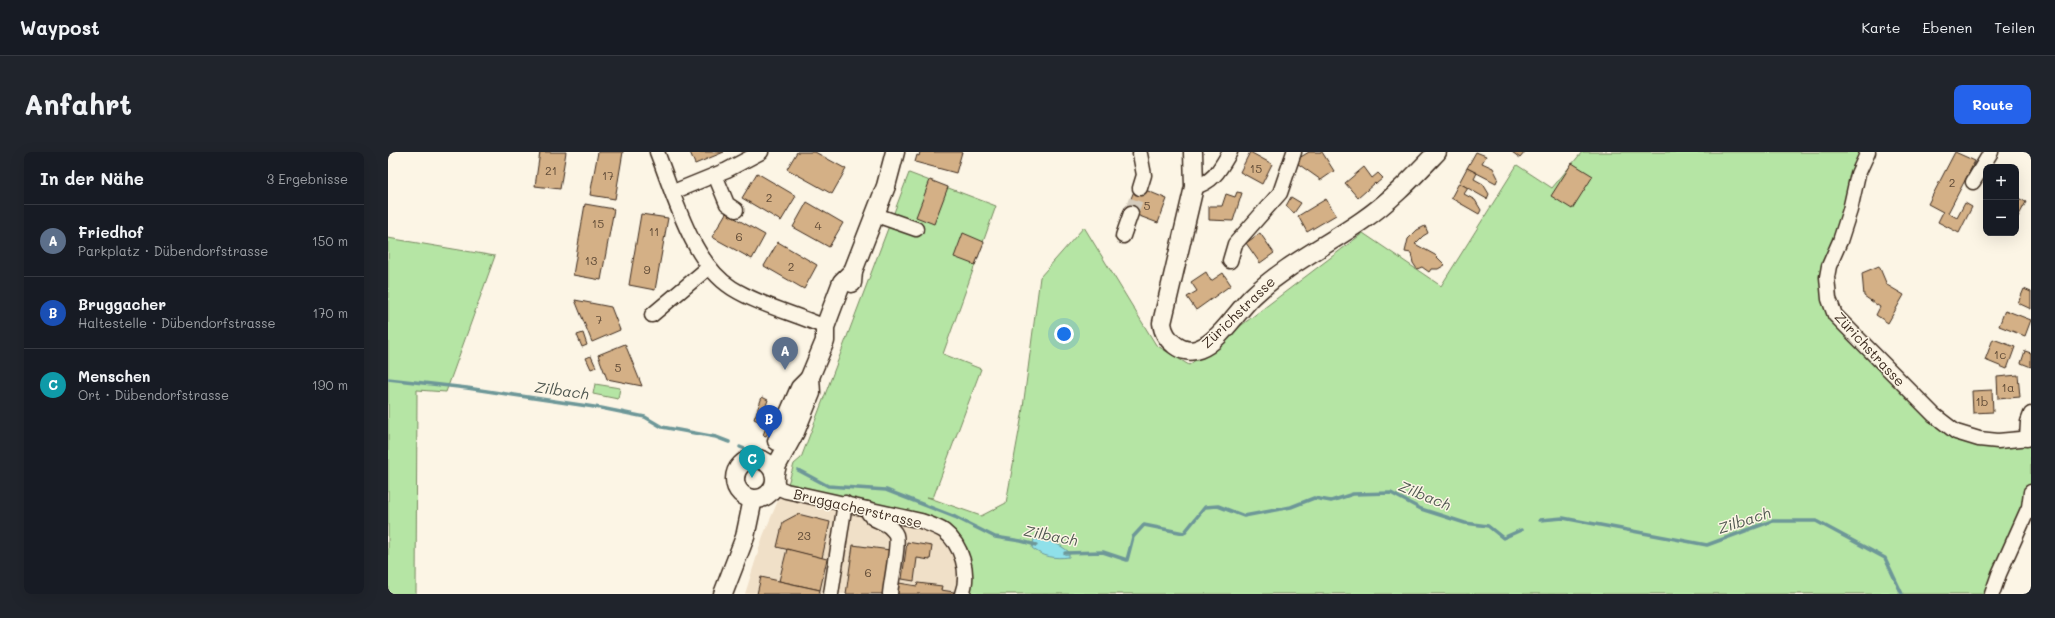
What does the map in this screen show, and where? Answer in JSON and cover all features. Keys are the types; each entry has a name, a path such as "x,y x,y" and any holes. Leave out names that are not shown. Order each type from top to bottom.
{"main road":[{"path":"774,480 767,462 759,459 751,459 743,462 738,468 735,476 735,484 739,492 745,497 753,500 766,496 774,480 811,393 810,377 842,282 853,271 876,215 895,152"},
{"name":"Zürichstrasse","path":"1193,152 1194,187 1162,323 1163,330 1170,342 1190,350 1198,350 1208,344 1243,306 1270,280 1307,254 1377,211 1437,152"},
{"path":"759,459 769,452 777,443 800,388 810,377"},
{"path":"723,594 746,537 753,500"}],"street":[{"path":"657,152 695,246 709,267 732,288 825,334"},
{"path":"673,192 761,152"},
{"path":"1194,187 1203,185 1216,176 1230,152"},
{"path":"1230,261 1235,244 1280,193 1294,152"},
{"name":"Zürichstrasse","path":"1868,152 1858,174 1850,210 1842,235 1829,266 1827,277 1829,298 1835,315 1934,415 1956,432 1979,439 1998,441 2029,439"},
{"path":"1973,182 1991,152"},
{"path":"1140,154 1144,175 1140,188"},
{"path":"715,174 727,204 736,210"},
{"path":"1123,236 1131,213"},
{"path":"876,215 916,229"},
{"path":"652,315 709,267"},
{"path":"2029,439 2028,422 2031,414"},
{"name":"Bruggacherstrasse","path":"774,480 786,491 921,521 942,530 950,536 958,547 965,568 962,594"},
{"path":"1992,593 2030,509 2031,492"},
{"path":"831,594 845,503"},
{"path":"867,509 868,514 877,521 889,526 896,534 896,547 890,594"}],"shaded area":[{"path":"780,496 921,521 958,547 962,594 745,594 763,536"}],"green space":[{"path":"1582,152 1869,152 1840,241 1829,298 1956,432 2031,438 2031,492 1989,594 962,594 963,590 950,536 786,491 794,464 801,458 909,173 996,206 943,354 981,369 933,498 927,497 981,516 1006,503 1022,415 1040,277 1084,227 1156,345 1189,365 1363,233 1441,286 1517,165 1552,188"},
{"path":"388,238 495,256 446,392 417,390 416,594 388,594"},
{"path":"595,384 620,388 618,399 593,394"}],"water":[{"path":"1034,539 1048,541 1061,546 1069,552 1069,557 1059,558 1040,553 1032,548"}],"building":[{"path":"540,152 566,152 560,189 535,186"},
{"path":"598,152 623,152 615,199 590,195"},
{"path":"690,152 724,152 695,164"},
{"path":"797,152 815,152 846,169 832,194 787,169"},
{"path":"920,152 962,152 956,173 915,162 917,155 919,156"},
{"path":"1250,152 1272,164 1262,184 1240,172"},
{"path":"1309,152 1322,152 1334,171 1321,180 1294,161"},
{"path":"1476,152 1486,156 1482,163 1493,168 1498,178 1496,183 1467,168"},
{"path":"1512,152 1525,152 1520,158"},
{"path":"1955,152 1975,161 1948,213 1957,218 1965,203 1972,207 1959,233 1938,222 1943,212 1928,204"},
{"path":"1572,163 1593,176 1572,209 1551,196"},
{"path":"1364,167 1372,178 1378,173 1383,178 1358,198 1345,183"},
{"path":"1467,168 1477,173 1474,179 1483,184 1489,194 1487,199 1459,183"},
{"path":"757,173 796,196 781,221 742,198"},
{"path":"930,180 948,187 934,224 916,217"},
{"path":"1459,183 1468,188 1464,194 1475,200 1481,210 1479,214 1451,198"},
{"path":"1136,186 1167,199 1158,223 1126,211"},
{"path":"1237,192 1242,193 1233,221 1209,220 1209,206 1222,206 1226,194 1235,197"},
{"path":"1291,197 1301,203 1294,213 1286,206"},
{"path":"2019,198 2026,202 2019,215"},
{"path":"1326,199 1336,215 1307,232 1298,216"},
{"path":"807,202 843,223 829,247 793,227"},
{"path":"585,204 614,209 601,280 573,275"},
{"path":"726,213 765,235 752,259 712,237"},
{"path":"641,214 668,218 655,290 629,285"},
{"path":"1425,226 1428,233 1415,244 1435,255 1445,265 1438,269 1431,269 1429,272 1422,267 1417,269 1413,263 1411,253 1405,252 1408,239 1417,230"},
{"path":"963,233 984,242 975,265 954,257"},
{"path":"1260,233 1274,253 1260,263 1246,243"},
{"path":"778,242 817,265 804,289 764,266"},
{"path":"1879,266 1887,285 1904,295 1888,323 1876,315 1880,307 1864,296 1862,273"},
{"path":"1206,272 1211,281 1223,273 1231,285 1196,310 1187,297 1197,291 1191,282"},
{"path":"2024,289 2031,292 2031,309 2018,303"},
{"path":"575,300 611,307 620,330 592,342"},
{"path":"2005,310 2031,320 2025,336 1999,326"},
{"path":"583,333 587,345 582,347 577,335"},
{"path":"1993,339 2015,347 2007,369 1985,360"},
{"path":"625,344 642,386 607,379 598,355"},
{"path":"2025,351 2031,353 2031,367 2021,363"},
{"path":"591,356 596,367 591,369 586,358"},
{"path":"2018,375 2020,397 1998,399 1997,377"},
{"path":"1992,390 1993,412 1973,413 1972,391"},
{"path":"762,397 768,400 760,422 754,419"},
{"path":"767,425 771,427 766,436 763,435"},
{"path":"798,514 830,522 822,558 777,547 783,522"},
{"path":"907,542 932,546 930,560 917,558 914,581 902,579"},
{"path":"853,545 890,550 884,594 846,594"},
{"path":"787,549 827,559 820,590 779,581"},
{"path":"761,577 820,590 819,594 757,594"},
{"path":"899,583 917,586 918,583 942,586 941,590 954,592 954,594 897,594"}],"waterway":[{"name":"Zilbach","path":"388,379 467,388 601,408 645,417 662,427 716,437 729,442"},
{"name":"Zilbach","path":"740,447 745,449"},
{"name":"Zilbach","path":"798,470 828,486 886,490 955,517 995,537 1036,545"},
{"name":"Zilbach","path":"1065,553 1103,552 1127,560 1133,537 1144,525 1184,533 1205,507 1218,506 1244,516 1291,507 1314,498 1331,501 1353,494 1391,493 1421,509 1465,523 1488,526 1503,538 1521,530"},
{"name":"Zilbach","path":"1540,520 1563,518 1707,545 1772,521 1816,521 1885,558 1902,594"}],"tunnel":[{"path":"1131,213 1140,188"}],"place":[{"name":"Friedhof","path":"785,370"},
{"name":"Bruggacher","path":"769,438"},
{"name":"Menschen","path":"752,478"}]}
